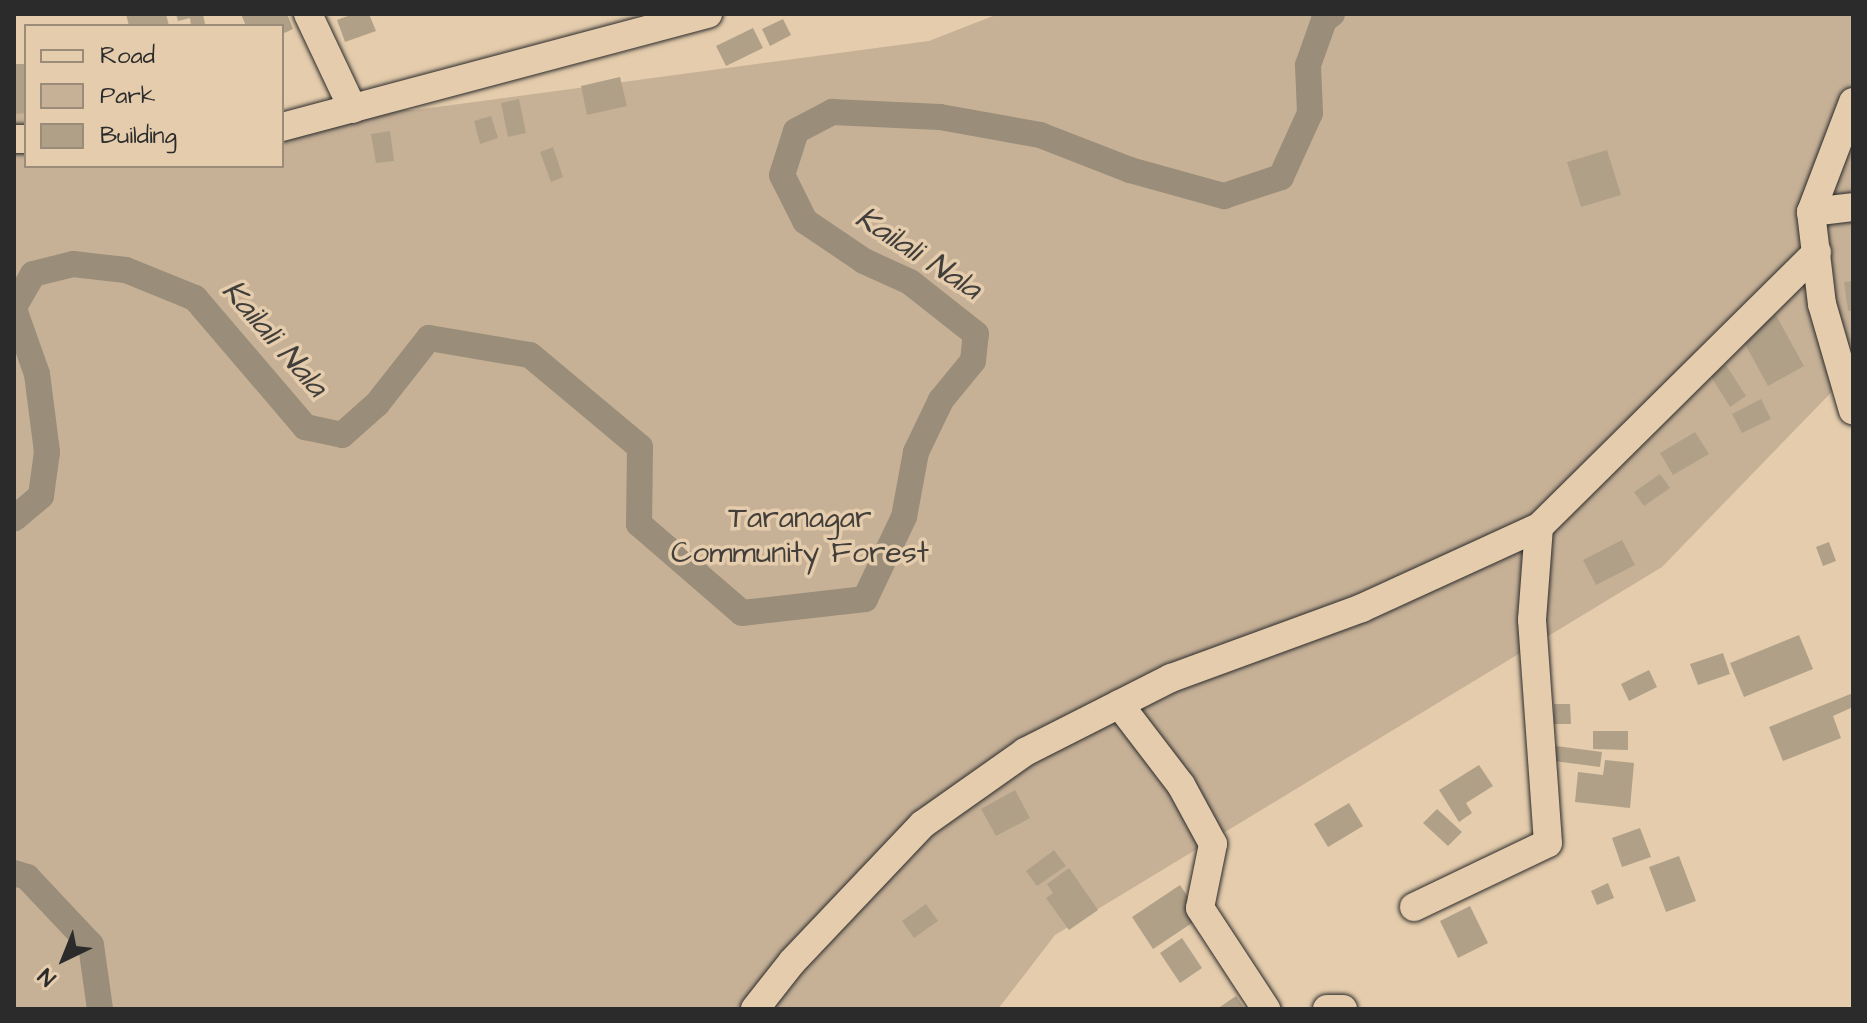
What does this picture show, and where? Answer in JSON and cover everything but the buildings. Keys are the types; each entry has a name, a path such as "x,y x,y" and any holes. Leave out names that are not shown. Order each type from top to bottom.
{"street":[{"path":"308,14 353,109"},
{"path":"284,126 708,14"},
{"path":"1853,102 1811,212 1822,304 1853,411"},
{"path":"1811,212 1853,207"},
{"path":"755,1009 792,962 923,824 1025,752 1171,678 1362,608 1539,527 1817,252"},
{"path":"1414,907 1548,843 1532,620 1539,527"},
{"path":"1119,704 1181,785 1213,844 1200,908 1266,1009"},
{"path":"1327,1009 1343,1009"}],"green space":[{"name":"Taranagar Community Forest","path":"998,14 1853,14 1853,370 1662,567 1055,935 998,1009 14,1009 14,112 24,112 24,168 284,168 284,111 414,110 929,41"}],"waterway":[{"name":"Kailali Nala","path":"14,307 33,274 73,264 126,270 195,298 305,427 342,435 377,404 429,338 530,355 640,447 639,524 742,613 865,599 904,517 916,452 941,400 973,361 976,334 910,282 864,261 805,221 782,175 796,131 832,112 940,117 1040,135 1130,170 1224,196 1281,177 1310,113 1308,65 1324,20 1332,14"},
{"name":"Kailali Nala","path":"14,309 37,374 47,452 41,496 14,519"},
{"name":"Kailali Nala","path":"14,873 27,877 91,945 100,1009"}]}
